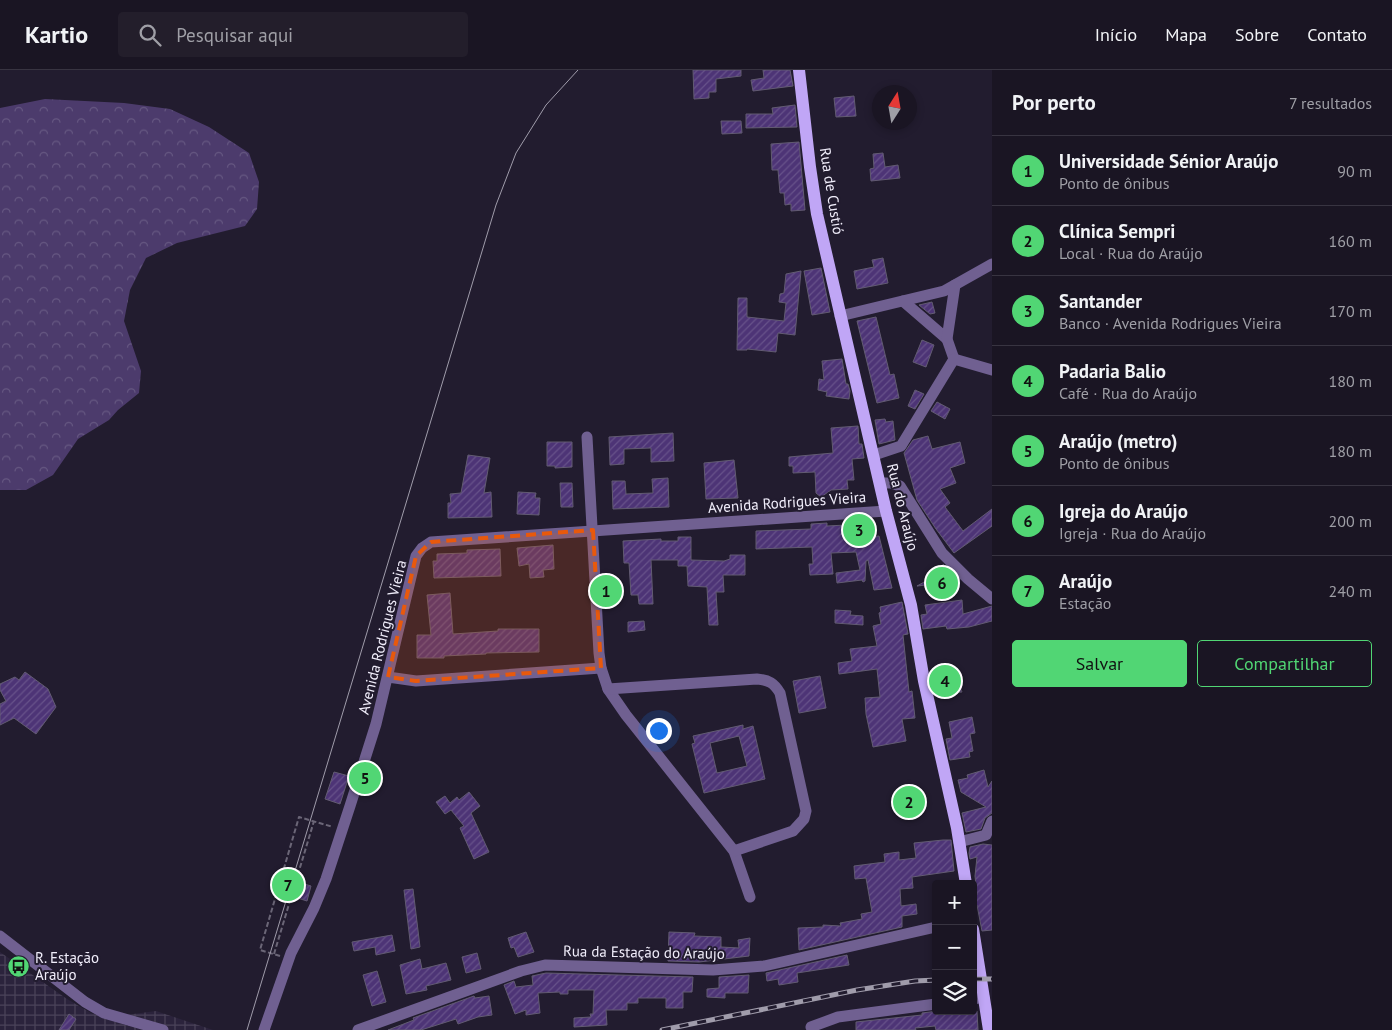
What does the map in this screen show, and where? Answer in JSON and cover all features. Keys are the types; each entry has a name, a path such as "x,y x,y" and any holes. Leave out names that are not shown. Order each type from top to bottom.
{"main road":[{"name":"Rua de Custió","path":"799,70 817,214 840,316"},
{"name":"Rua do Araújo","path":"840,316 886,511 911,605 924,681 959,842 965,880"},
{"path":"977,954 980,995 989,1030"}],"street":[{"path":"840,316 944,291 992,264"},
{"path":"954,359 947,339 955,285"},
{"path":"903,301 947,339"},
{"path":"874,455 901,446 954,359"},
{"path":"954,359 992,370"},
{"path":"587,437 601,668 608,689 626,715 734,851 750,897"},
{"path":"880,483 892,483 900,486 942,553 968,579 992,599"},
{"name":"Avenida Rodrigues Vieira","path":"264,1030 289,959 314,908 342,830 376,724 416,556 422,548 431,542 886,511"},
{"path":"388,677 416,681 601,668"},
{"path":"608,689 758,680 768,680 775,686 780,693 806,811 804,819 793,831 734,851"},
{"path":"959,842 986,835 992,821"},
{"name":"Rua da Estação do Araújo","path":"358,1030 521,971 545,965 713,970 764,966 932,928"},
{"path":"0,936 85,1002 104,1013 148,1028 163,1030"},
{"path":"811,1027 838,1017 932,1005"}],"path":[{"path":"289,959 260,950 299,817 342,830"},
{"path":"274,954 314,821"}],"highlighted area":[{"path":"593,530 601,668 416,681 388,677 416,556 431,542"}],"shaded area":[{"path":"0,952 67,999 91,1013 128,1026 126,1015 156,1011 213,1030 0,1030"}],"green space":[{"path":"45,99 124,103 170,109 209,127 249,153 259,182 257,209 245,226 177,243 146,258 130,290 124,321 141,371 139,393 109,420 78,439 53,475 26,490 0,490 0,108"}],"building":[{"path":"693,70 741,70 741,76 716,79 716,92 709,92 709,98 694,99"},
{"path":"763,70 790,70 793,86 753,91 751,80 764,78"},
{"path":"854,96 856,116 836,117 834,98"},
{"path":"795,105 797,127 746,128 746,114 773,114 772,108"},
{"path":"721,121 741,121 742,133 722,134"},
{"path":"799,142 805,210 791,211 791,204 785,205 784,193 780,193 778,170 772,170 771,144"},
{"path":"883,153 885,167 898,165 900,178 871,181 870,169 874,168 873,154"},
{"path":"883,258 888,283 857,289 854,271 874,267 872,260"},
{"path":"821,268 830,312 812,315 804,271"},
{"path":"801,271 795,335 778,333 776,352 747,349 737,350 738,298 747,298 747,317 784,321 786,303 779,302 780,294 784,293 786,274"},
{"path":"932,302 935,313 930,314 919,305"},
{"path":"876,317 890,375 894,374 899,398 877,403 857,321"},
{"path":"922,340 934,345 926,367 913,362"},
{"path":"842,359 846,384 848,384 850,391 849,399 826,396 827,392 818,390 819,379 824,380 822,361"},
{"path":"915,390 924,394 915,409 908,406"},
{"path":"937,402 950,409 945,419 931,411"},
{"path":"885,419 886,422 893,421 895,440 879,444 875,420"},
{"path":"858,426 859,444 862,444 864,458 852,459 854,480 847,480 848,489 831,490 821,497 816,493 815,472 793,473 793,466 789,466 789,457 833,453 831,428"},
{"path":"673,433 674,461 651,462 651,448 624,449 624,464 610,465 609,437"},
{"path":"928,436 932,449 960,442 965,463 950,468 956,483 940,489 950,503 945,507 963,531 992,509 992,526 954,553 917,500 904,453 913,440"},
{"path":"547,442 572,442 572,467 555,468 555,466 547,466"},
{"path":"468,455 490,458 484,493 491,492 492,517 448,518 448,503 451,503 450,494 461,493"},
{"path":"734,460 738,498 706,499 704,463"},
{"path":"668,478 669,507 613,509 612,481 625,481 626,494 653,493 652,479"},
{"path":"560,483 572,483 573,507 561,507"},
{"path":"518,492 536,493 535,498 540,498 539,515 517,514"},
{"path":"827,523 827,526 865,524 865,537 879,536 892,588 874,590 868,560 866,561 865,581 837,583 836,573 860,570 856,552 831,553 833,574 810,575 809,564 813,564 812,547 756,549 756,531 811,529 811,524"},
{"path":"678,537 691,537 691,560 724,561 730,559 730,555 745,555 745,575 723,575 724,592 716,592 718,625 709,625 707,587 688,586 687,566 678,566 678,560 651,560 653,604 639,604 638,595 631,595 629,563 624,563 623,541 661,539 661,541 678,541"},
{"path":"553,545 554,569 543,570 544,577 530,578 529,564 519,566 517,548"},
{"path":"500,549 501,576 434,578 433,561 437,561 437,554 467,553 467,550"},
{"path":"943,564 957,586 947,592 945,583 917,586 944,571"},
{"path":"450,593 453,634 498,631 498,629 539,629 539,652 486,653 444,656 444,658 417,658 417,635 431,635 427,595"},
{"path":"962,600 963,614 992,606 992,621 969,627 947,629 946,626 923,629 921,615 927,614 925,605"},
{"path":"902,602 908,634 903,635 909,692 912,691 915,718 902,719 906,741 873,747 866,714 865,698 880,697 877,669 839,674 838,663 852,661 850,649 877,646 873,626 881,624 880,607"},
{"path":"835,610 851,611 850,615 863,616 863,625 835,623"},
{"path":"644,621 645,630 628,632 628,622"},
{"path":"952,669 962,692 945,694 943,685 935,688 932,678"},
{"path":"25,672 48,689 56,707 36,734 14,718 0,725 0,704 6,701 0,690 0,684 15,677 19,680"},
{"path":"820,676 826,708 799,713 793,681"},
{"path":"972,717 975,733 970,734 973,751 969,752 970,757 950,760 946,739 952,738 949,722"},
{"path":"743,725 743,729 753,726 765,779 704,793 692,744 695,743 693,736","holes":["739,736 747,766 717,773 710,743"]},
{"path":"984,770 988,787 992,781 992,813 985,818 981,829 966,832 962,813 986,807 961,792 958,780 968,778 967,775"},
{"path":"334,772 349,776 340,804 325,799"},
{"path":"469,792 480,806 471,813 489,852 474,859 460,828 464,826 451,810 445,814 436,802 445,796 450,803 457,797 459,800"},
{"path":"920,792 923,807 910,810 908,795"},
{"path":"951,840 954,871 912,877 913,888 900,889 901,906 916,904 917,914 902,916 902,927 799,950 798,928 823,927 823,925 841,926 840,923 862,919 861,914 872,912 866,878 855,879 854,866 885,862 884,854 899,852 899,860 916,858 914,843"},
{"path":"983,844 992,845 992,930 982,931 977,905 977,880 975,876 977,857 970,859 970,847"},
{"path":"298,882 311,886 307,901 294,897"},
{"path":"413,889 420,947 411,949 404,890"},
{"path":"526,932 534,952 518,957 514,947 511,948 508,938"},
{"path":"669,932 695,933 694,936 721,937 721,947 739,948 738,940 750,938 749,956 699,962 668,961"},
{"path":"392,935 395,951 376,955 375,947 354,951 352,942"},
{"path":"477,953 481,969 466,973 462,957"},
{"path":"847,955 849,965 797,973 798,982 779,985 778,979 767,981 766,973"},
{"path":"420,959 422,969 446,963 451,980 426,986 427,990 406,994 400,965"},
{"path":"377,971 386,1002 372,1006 363,975"},
{"path":"546,973 693,977 692,992 683,992 683,1008 666,1008 666,998 638,998 638,1003 627,1003 627,1010 606,1010 607,1025 574,1027 574,1018 591,1017 590,1014 593,1014 594,990 568,990 568,994 560,994 560,992 538,993 540,1013 526,1015 526,1010 515,1014 504,985 514,981 516,987 533,985 532,976"},
{"path":"749,975 748,993 725,993 725,998 707,997 707,989 719,988 719,977"},
{"path":"474,996 475,998 489,996 492,1015 478,1017 458,1024 456,1019 421,1030 388,1030 414,1020 413,1018"},
{"path":"977,1011 978,1030 936,1030 935,1026 915,1028 916,1030 856,1030 856,1022 922,1015 922,1013 932,1012 932,1015 977,1015"},
{"path":"69,1014 76,1019 69,1030 59,1030"}],"tram line":[{"path":"247,1030 496,205 516,153 546,105 578,70"}],"railway":[{"path":"977,979 992,979"},
{"path":"662,1030 857,990 932,980"}],"place":[{"name":"Santander","path":"859,530"},
{"name":"Igreja do Araújo","path":"942,583"},
{"name":"Universidade Sénior Araújo","path":"606,591"},
{"name":"Padaria Balio","path":"945,681"},
{"name":"Araújo (metro)","path":"365,778"},
{"name":"Clínica Sempri","path":"909,802"},
{"name":"Araújo","path":"288,885"},
{"name":"R. Estação Araújo","path":"19,966"}]}
